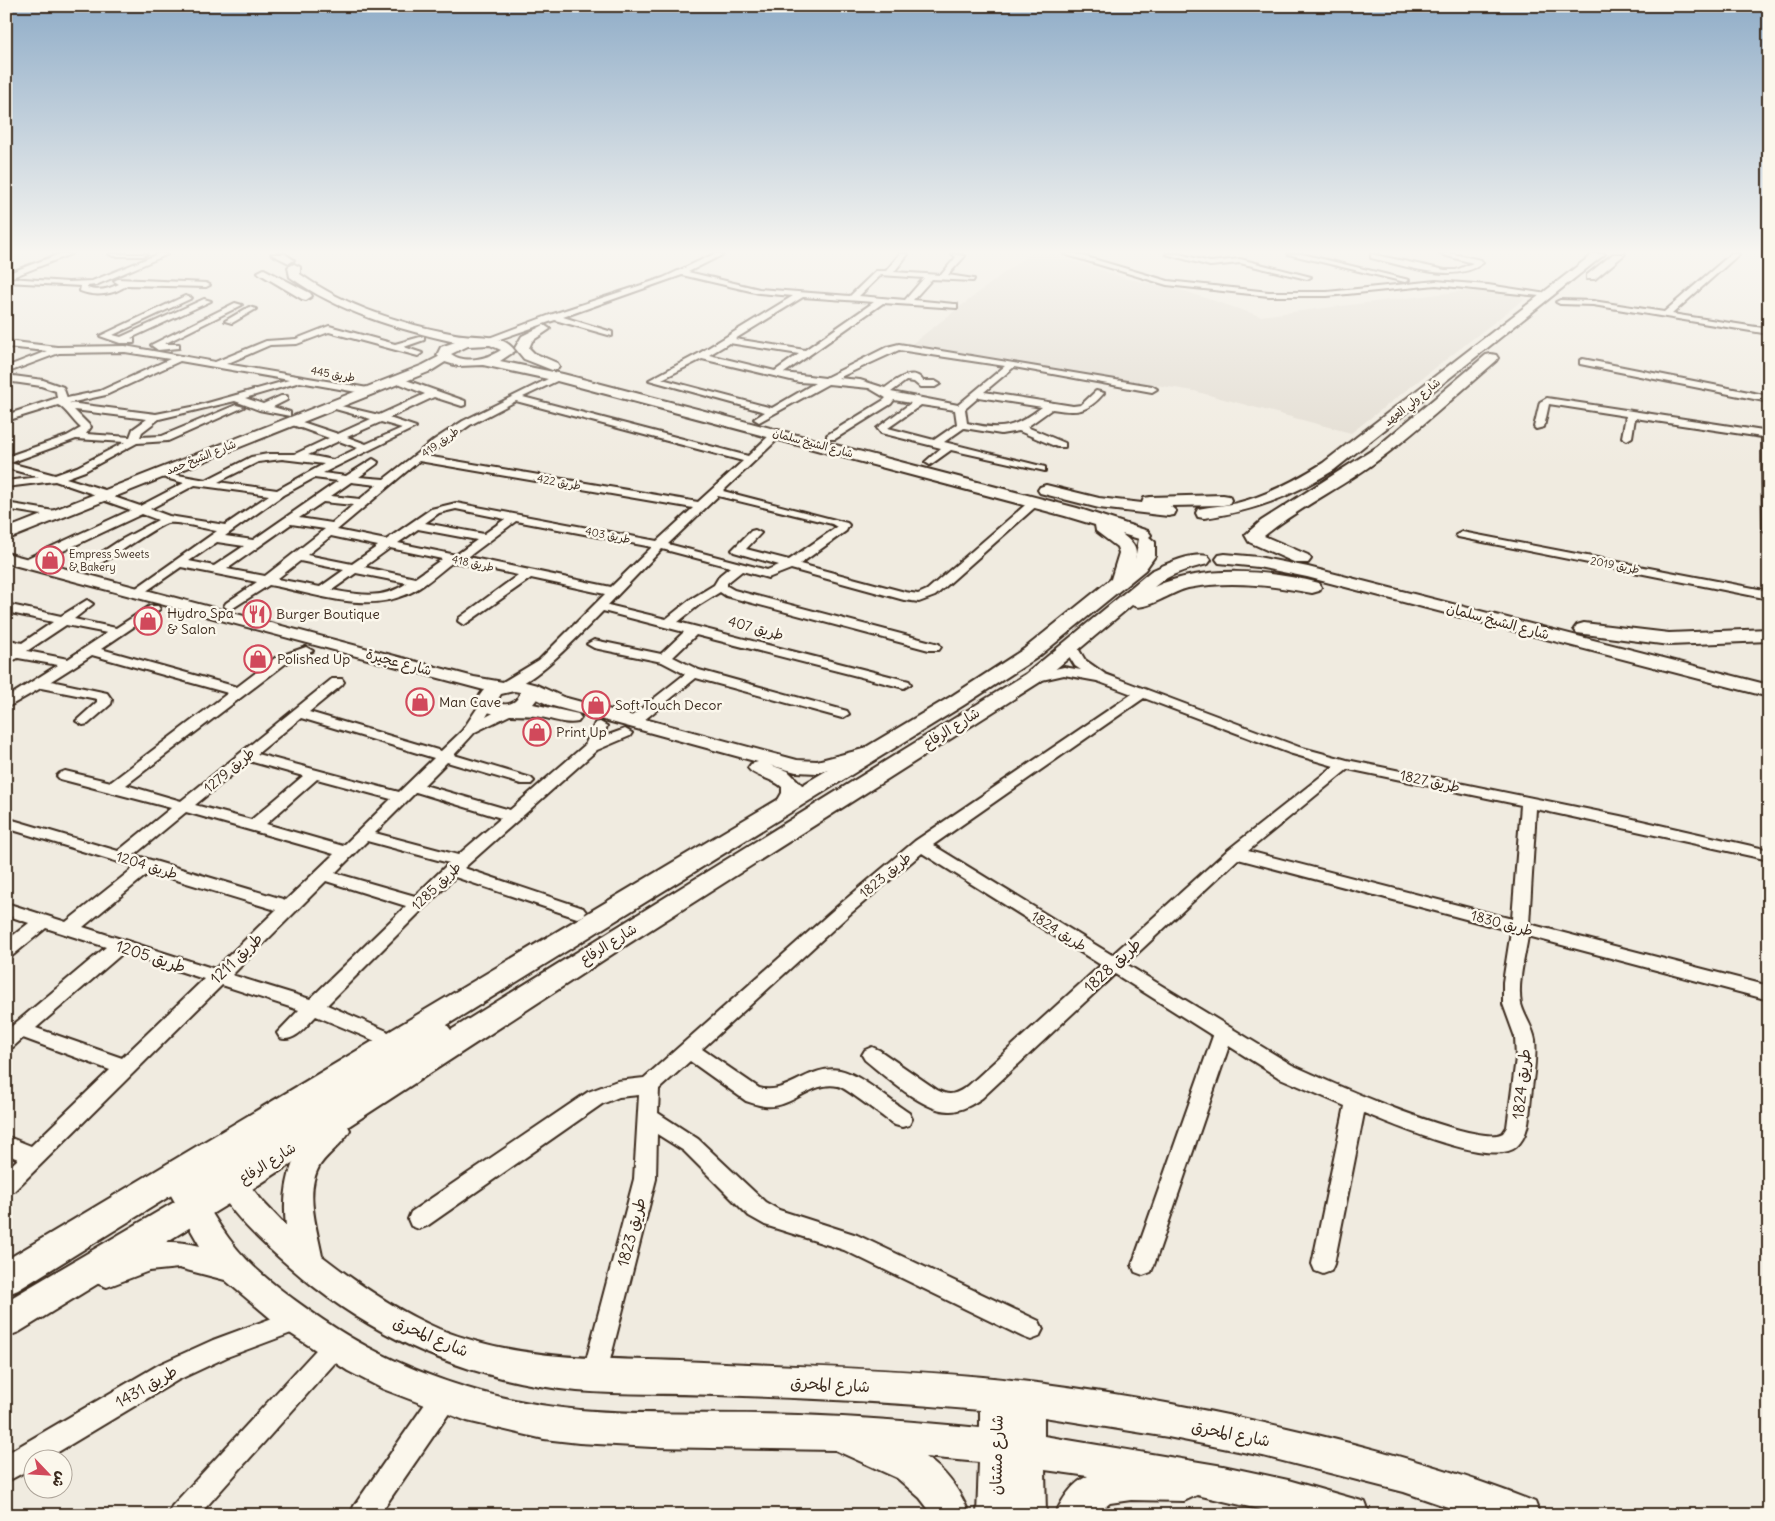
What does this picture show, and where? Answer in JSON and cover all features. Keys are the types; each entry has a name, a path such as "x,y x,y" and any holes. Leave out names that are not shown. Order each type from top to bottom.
{"main road":[{"path":"384,325 439,345 446,354 464,362 495,358 508,350"},
{"path":"408,325 434,334 480,341"},
{"name":"شارع ولي العهد","path":"1204,513 1235,510 1264,501 1318,473 1339,460 1524,325"},
{"name":"شارع ولي العهد","path":"1213,559 1253,548 1256,545 1255,536 1281,512 1324,489 1368,461 1529,325"},
{"path":"544,329 528,339 522,348 529,356 545,361 556,372"},
{"path":"446,354 458,344 480,341"},
{"name":"شارع الشيخ سلمان","path":"480,341 501,344 515,356 556,372 778,434 1072,512 1144,538 1172,553 1275,565 1308,572 1769,691"},
{"name":"شارع الشيخ سلمان","path":"482,361 556,372 657,393 1099,503 1204,513 1230,520 1290,555 1769,676"},
{"path":"1048,491 1145,502 1214,501 1255,493 1318,473"},
{"name":"شارع الرفاع","path":"18,1313 194,1208 203,1175 486,1003 527,975 587,916 784,805 1031,653 1099,600 1120,579 1143,561 1146,556 1144,538 1140,529 1144,521 1154,515 1168,511"},
{"path":"1072,512 1106,528 1125,544 1127,560 1121,569 1120,579"},
{"path":"1281,512 1274,520 1273,529 1278,538 1290,548 1306,556 1364,575"},
{"name":"شارع الرفاع","path":"6,1279 203,1175 404,1077 619,937 1033,678 1157,575 1174,567 1213,559"},
{"path":"1107,618 1169,587 1213,580 1239,580 1298,584 1511,625"},
{"path":"1584,629 1669,639 1769,635"}],"street":[{"path":"126,325 104,336 137,342 156,350"},
{"path":"120,340 155,325"},
{"path":"137,342 175,325"},
{"path":"156,350 202,325"},
{"path":"216,327 220,325"},
{"path":"480,341 529,325"},
{"path":"508,350 520,339 552,325"},
{"path":"579,325 609,334"},
{"path":"752,325 701,356 654,380 774,411"},
{"path":"778,373 848,325"},
{"path":"1726,325 1769,332"},
{"path":"216,365 269,343 297,341 328,329 418,353"},
{"path":"395,347 421,338"},
{"path":"728,340 809,353"},
{"path":"6,344 57,350"},
{"path":"156,350 158,347 180,344"},
{"path":"759,419 826,381 890,349 899,347 1012,364 1152,389"},
{"path":"6,370 57,350"},
{"name":"طريق 445","path":"57,350 156,350 178,359 368,391"},
{"name":"شارع الشيخ حمد","path":"403,379 427,368 446,354"},
{"path":"701,356 800,379 859,383 888,394 919,402 960,408 1012,364"},
{"path":"66,408 178,359"},
{"name":"شارع الشيخ حمد","path":"6,533 159,473 289,418 403,379 464,362"},
{"path":"1583,362 1769,399"},
{"name":"طريق 419","path":"218,610 268,582 438,442 459,428 516,398 556,372"},
{"path":"6,378 53,385 60,389 66,408 86,427 86,430 75,436 6,461"},
{"path":"831,436 888,402 888,394 904,378 917,379 920,384 925,386 935,384"},
{"path":"403,379 433,394 462,403"},
{"path":"6,418 39,406 95,409 156,417 198,409 302,380"},
{"path":"657,393 672,386"},
{"path":"298,456 433,394"},
{"path":"977,394 1080,409 1099,394"},
{"path":"262,408 284,398"},
{"path":"516,398 749,459"},
{"path":"236,399 368,448"},
{"path":"1539,427 1546,401 1631,414 1768,439 1769,530"},
{"path":"919,402 882,428 885,431 1041,469"},
{"path":"75,436 134,441 164,439 248,403"},
{"path":"734,412 749,404"},
{"path":"138,591 279,493 334,463 411,427 331,405"},
{"path":"970,451 996,433 1021,428 1051,405"},
{"path":"936,443 962,425 963,418 960,408"},
{"path":"1627,436 1631,414"},
{"path":"6,484 56,478 89,465 134,441 137,431 156,417"},
{"path":"962,425 996,433"},
{"path":"1021,428 1062,445"},
{"path":"495,694 544,663 660,545 749,459 778,434"},
{"path":"930,462 950,446"},
{"path":"208,484 237,466 267,455 298,456 334,463"},
{"name":"طريق 422","path":"418,458 700,506"},
{"path":"218,570 373,462"},
{"path":"6,465 56,478 167,519 228,529"},
{"path":"159,473 193,482 279,493"},
{"path":"312,475 387,483"},
{"path":"27,563 141,510 193,482"},
{"path":"715,492 843,525 842,529 792,564"},
{"path":"321,498 364,503"},
{"path":"754,533 738,550 904,596 919,598 931,593 1035,502"},
{"path":"6,506 54,514"},
{"name":"طريق 403","path":"417,524 445,507 456,506 660,545 768,574 792,564"},
{"path":"180,563 365,600 388,597 403,592 486,538 514,517"},
{"path":"91,565 167,519"},
{"path":"290,520 333,529"},
{"path":"321,592 417,524 486,538"},
{"name":"طريق 418","path":"333,529 454,559 615,592"},
{"name":"طريق 2019","path":"1462,535 1769,595"},
{"path":"215,538 256,544"},
{"path":"300,557 418,582"},
{"name":"شارع عجيرة","path":"6,558 218,610 473,682 495,694"},
{"path":"669,623 695,602 720,587 729,573 738,567"},
{"name":"شارع عجيرة","path":"6,569 101,593 154,609 283,653 306,651 462,690 495,694"},
{"path":"464,620 528,574"},
{"path":"720,587 730,593 934,647"},
{"path":"13,651 87,604"},
{"name":"طريق 407","path":"599,606 695,629 904,684"},
{"path":"6,621 13,609 119,632"},
{"path":"6,704 154,609"},
{"path":"666,659 668,654 695,629"},
{"path":"594,644 666,659 694,673 842,714"},
{"name":"طريق 1827","path":"1071,648 1080,663 1100,677"},
{"path":"91,650 239,692"},
{"path":"13,651 70,663"},
{"path":"114,787 239,692 283,653"},
{"path":"513,709 528,702 530,689 544,663"},
{"name":"طريق 1827","path":"1033,678 1064,671 1100,677 1294,750 1345,764 1769,855"},
{"name":"طريق 1285","path":"287,1033 417,903 512,816 592,747 629,727 694,673"},
{"name":"طريق 1279","path":"121,857 337,682"},
{"path":"39,683 102,696 105,700 104,704 83,721"},
{"path":"495,694 520,686 629,727 780,775 792,785 792,793 784,805"},
{"name":"طريق 1823","path":"594,1376 645,1179 646,1116 649,1086 845,909 921,845 1142,693"},
{"path":"495,694 496,709 550,712 600,726 629,727 796,766 817,767 869,753"},
{"name":"طريق 1211","path":"6,1184 466,734 495,694"},
{"name":"طريق 1211","path":"466,734 513,709"},
{"path":"299,713 526,780"},
{"name":"طريق 1285","path":"592,747 600,726"},
{"path":"246,756 314,774 407,792 512,816"},
{"name":"طريق 1828","path":"872,1055 933,1098 947,1103 960,1102 975,1092 1235,853 1345,764"},
{"path":"254,826 314,774"},
{"path":"65,776 114,787 346,852"},
{"path":"1520,928 1529,802"},
{"name":"طريق 1204","path":"6,823 288,907"},
{"path":"363,835 456,866 587,916"},
{"name":"طريق 1824","path":"921,845 1285,1071 1356,1103 1480,1143 1502,1144 1513,1138 1517,1127 1526,1058 1525,1037 1512,1004 1512,982 1520,928"},
{"name":"طريق 1830","path":"1235,853 1769,994"},
{"path":"69,929 148,865"},
{"path":"322,874 417,903"},
{"name":"طريق 1205","path":"6,909 312,1007 380,1036"},
{"path":"6,951 43,921"},
{"path":"14,1036 119,946"},
{"path":"1143,1265 1223,1034"},
{"path":"14,1036 124,1067"},
{"path":"689,1050 753,1095 764,1100 774,1099 815,1079 829,1076 842,1078 902,1119"},
{"path":"308,1263 297,1197 302,1172 318,1144 404,1077"},
{"path":"419,1219 595,1098 617,1089 649,1086"},
{"path":"1323,1264 1356,1103"},
{"path":"646,1116 671,1130 691,1145 752,1204 773,1218 850,1242 1030,1329"},
{"path":"6,1145 35,1156"},
{"path":"203,1175 194,1208 205,1228 234,1268 294,1321 334,1347 421,1390 479,1408 547,1422 617,1428 830,1433 1012,1447 1131,1464 1231,1484 1352,1515"},
{"name":"شارع المحرق","path":"203,1175 263,1223 308,1263 358,1301 411,1330 458,1351 511,1364 594,1376 809,1382 1012,1397 1177,1422 1274,1441 1406,1476 1522,1515"},
{"path":"18,1313 62,1296 126,1265 149,1257 179,1254 234,1268"},
{"name":"طريق 1431","path":"6,1470 169,1372 221,1348 294,1321"},
{"path":"181,1515 334,1347"},
{"path":"363,1515 445,1397"},
{"name":"شارع مشتان","path":"1012,1397 1012,1447 1028,1515"},
{"path":"830,1433 908,1464 931,1481 952,1515"},
{"name":"شارع مشتان","path":"995,1515 1012,1447"},
{"path":"1073,1515 1085,1498 1101,1488 1120,1484 1231,1484"}],"shaded area":[{"path":"936,325 1490,325 1351,433 1194,391 909,346"}],"place":[{"name":"Empress Sweets & Bakery","path":"50,560"},
{"name":"Burger Boutique","path":"257,614"},
{"name":"Hydro Spa & Salon","path":"148,621"},
{"name":"Polished Up","path":"258,659"},
{"name":"Man Cave","path":"420,702"},
{"name":"Soft Touch Decor","path":"596,705"},
{"name":"Print Up","path":"537,732"}]}
